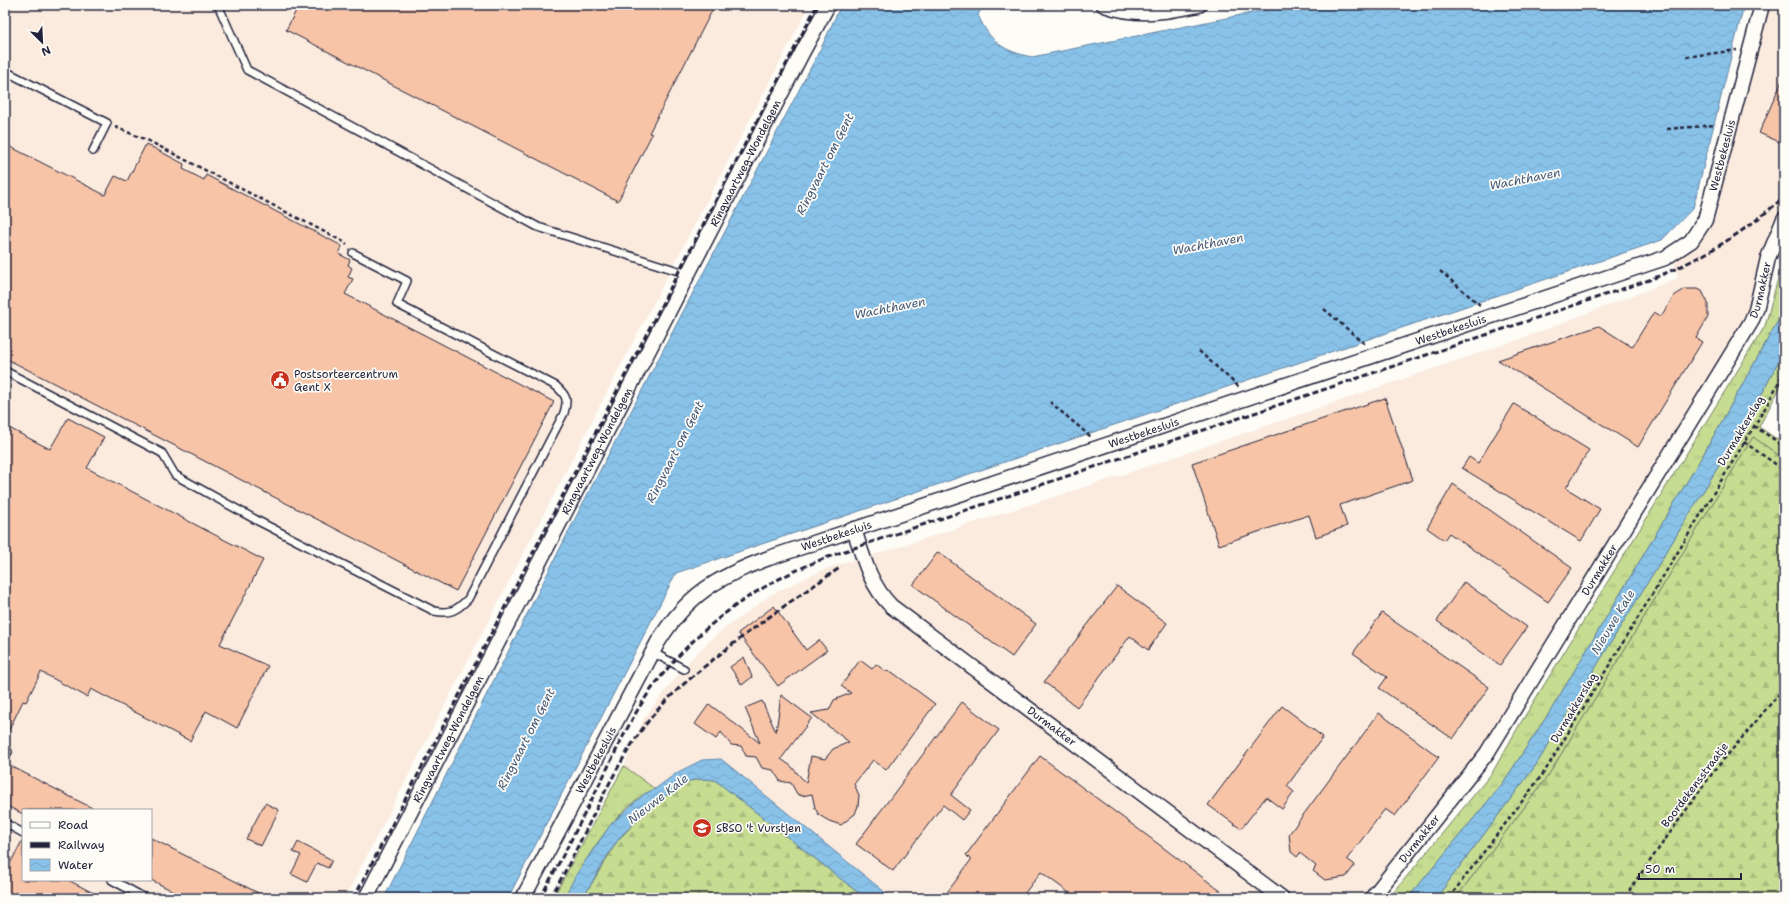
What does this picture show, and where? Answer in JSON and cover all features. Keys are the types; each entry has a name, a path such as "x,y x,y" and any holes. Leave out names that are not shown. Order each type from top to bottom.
{"street":[{"name":"Ringvaartweg-Wondelgem","path":"366,898 828,5"},
{"path":"1104,5 1133,13 1151,13 1199,5"},
{"name":"Westbekesluis","path":"523,898 652,652 677,614 698,593 713,582 762,560 1665,258 1691,241 1704,220 1762,5"},
{"name":"Durmakker","path":"1372,898 1487,753 1752,322 1768,258 1784,218"},
{"name":"Durmakker","path":"854,529 873,582 878,591 891,606 1282,898"}],"lane":[{"path":"218,5 247,70 538,227 688,274"},
{"path":"5,71 107,123 93,151"},
{"path":"5,371 162,453 175,475 260,522 434,611 445,613 458,609 468,599 564,413 567,403 564,394 556,386 397,304 407,281 353,253"},
{"path":"652,652 684,669"},
{"path":"5,823 22,832"},
{"path":"114,881 146,898"}],"path":[{"path":"1686,57 1738,50"},
{"path":"107,123 147,140 337,238 344,242 353,253"},
{"path":"1667,129 1719,124"},
{"path":"1440,270 1484,309"},
{"path":"1324,309 1370,348"},
{"path":"1199,351 1242,390"},
{"name":"Durmakkerslag","path":"1449,898 1545,771 1767,405 1784,372"},
{"path":"1050,402 1092,438"},
{"path":"1754,426 1784,446"},
{"path":"1744,442 1784,470"},
{"name":"Boordekensstraatje","path":"1629,898 1630,889 1714,770 1784,688"}],"shaded area":[{"path":"5,5 810,5 620,367 345,898 5,898"},
{"path":"1768,5 1784,5 1784,201 1758,269 1754,293 1744,321 1482,748 1362,898 892,898 721,759 702,760 678,772 655,789 624,766 644,718 689,661 712,638 772,594 823,570 1128,473 1523,338 1678,278 1673,260 1688,251 1709,227 1716,208"}],"green space":[{"path":"1784,256 1784,310 1703,455 1551,710 1503,783 1408,898 1389,898 1492,773 1520,724 1765,326"},
{"path":"1784,350 1784,380 1759,427 1784,444 1784,459 1753,437 1548,776 1456,898 1436,898 1536,765 1759,400"},
{"path":"1753,437 1784,459 1784,898 1456,898 1548,776"},
{"path":"624,766 655,789 627,807 602,836 564,898 553,898"},
{"name":"SBSO 't Vurstjen","path":"702,779 715,780 865,898 583,898 618,840 642,816 667,795 689,781"}],"water":[{"path":"841,5 983,5 978,15 987,32 993,39 1013,52 1032,57 1291,5 1744,5 1693,208 1662,240 676,573 508,898 384,898 582,505 822,46"},
{"name":"Nieuwe Kale","path":"1784,310 1784,350 1759,400 1536,765 1436,898 1408,898 1503,783 1551,710 1703,455"},
{"name":"Nieuwe Kale","path":"721,759 892,898 865,898 715,780 701,779 688,782 679,787 650,808 632,824 613,847 583,898 564,898 577,873 611,824 644,794 655,789 678,772 702,760"}],"building":[{"path":"299,5 715,5 649,133 652,134 618,201 286,30"},
{"path":"1784,76 1784,144 1759,133"},
{"name":"Postsorteercentrum Gent X","path":"5,144 105,195 115,176 127,181 146,144 184,164 183,169 204,180 206,175 342,246 339,254 350,260 348,265 352,268 348,277 353,279 345,294 554,402 456,591 5,358"},
{"path":"1685,289 1698,289 1702,291 1708,303 1708,317 1696,338 1702,342 1638,447 1498,360 1599,326 1632,347 1654,312 1661,316 1674,296"},
{"path":"1385,398 1413,480 1340,505 1347,526 1316,537 1309,515 1219,545 1192,463"},
{"path":"1514,404 1589,450 1566,488 1600,509 1581,541 1462,468 1469,457 1478,463"},
{"path":"68,418 104,437 87,468 263,560 220,644 268,666 237,728 206,711 190,741 91,689 87,697 41,672 26,702 23,701 5,738 5,426 50,449"},
{"path":"1453,484 1572,568 1548,602 1449,533 1444,540 1427,528"},
{"path":"938,552 1036,624 1012,657 913,585"},
{"path":"1464,582 1527,627 1500,665 1437,621"},
{"path":"1117,586 1167,623 1148,650 1130,636 1077,707 1044,682"},
{"path":"774,606 806,650 819,640 827,650 778,686 738,633"},
{"path":"1382,613 1489,687 1453,739 1379,688 1387,677 1353,653"},
{"path":"744,657 752,677 742,685 730,667"},
{"path":"860,660 872,669 876,664 885,671 892,672 935,704 886,770 873,760 854,784 859,795 858,806 855,814 841,825 829,821 819,815 815,808 812,794 802,796 797,794 791,783 780,781 773,770 762,768 756,757 746,756 741,746 731,745 721,732 716,739 695,724 709,704 760,743 745,708 762,701 776,732 781,695 812,718 781,759 791,766 806,783 811,756 825,759 833,749 849,742 811,713 829,710 834,700 851,693 841,686"},
{"path":"962,702 999,730 951,795 970,810 962,820 943,805 893,871 856,844"},
{"path":"1282,706 1323,737 1287,786 1294,792 1282,809 1266,797 1241,829 1208,805"},
{"path":"1379,713 1439,757 1395,816 1385,809 1347,859 1355,865 1346,877 1325,880 1313,871 1316,866 1300,853 1297,857 1291,852 1289,834"},
{"path":"1040,756 1230,898 1076,898 1041,872 1021,898 943,898 971,860 966,855"},
{"path":"5,763 94,809 22,809 22,814 5,805"},
{"path":"265,803 279,810 261,846 246,839"},
{"path":"152,839 268,898 187,898 152,880"},
{"path":"22,841 22,881 70,881 103,898 5,898 5,873"},
{"path":"298,842 332,860 328,868 317,863 307,882 291,874 301,855 293,852"}],"railway":[{"path":"354,898 817,5"},
{"path":"540,898 631,721 645,698 672,663 692,642 714,622 761,589 786,575 842,552 1649,280 1704,255 1752,223 1784,197"},
{"path":"550,898 617,769 629,748 652,716 696,673 773,614 841,567"}],"place":[{"name":"Postsorteercentrum Gent X","path":"280,380"},
{"name":"SBSO 't Vurstjen","path":"702,828"}],"water label":[{"name":"Ringvaart om Gent","path":"825,164"},
{"name":"Wachthaven","path":"1525,179"},
{"name":"Wachthaven","path":"1208,244"},
{"name":"Wachthaven","path":"890,308"},
{"name":"Ringvaart om Gent","path":"675,452"},
{"name":"Ringvaart om Gent","path":"526,739"}]}
